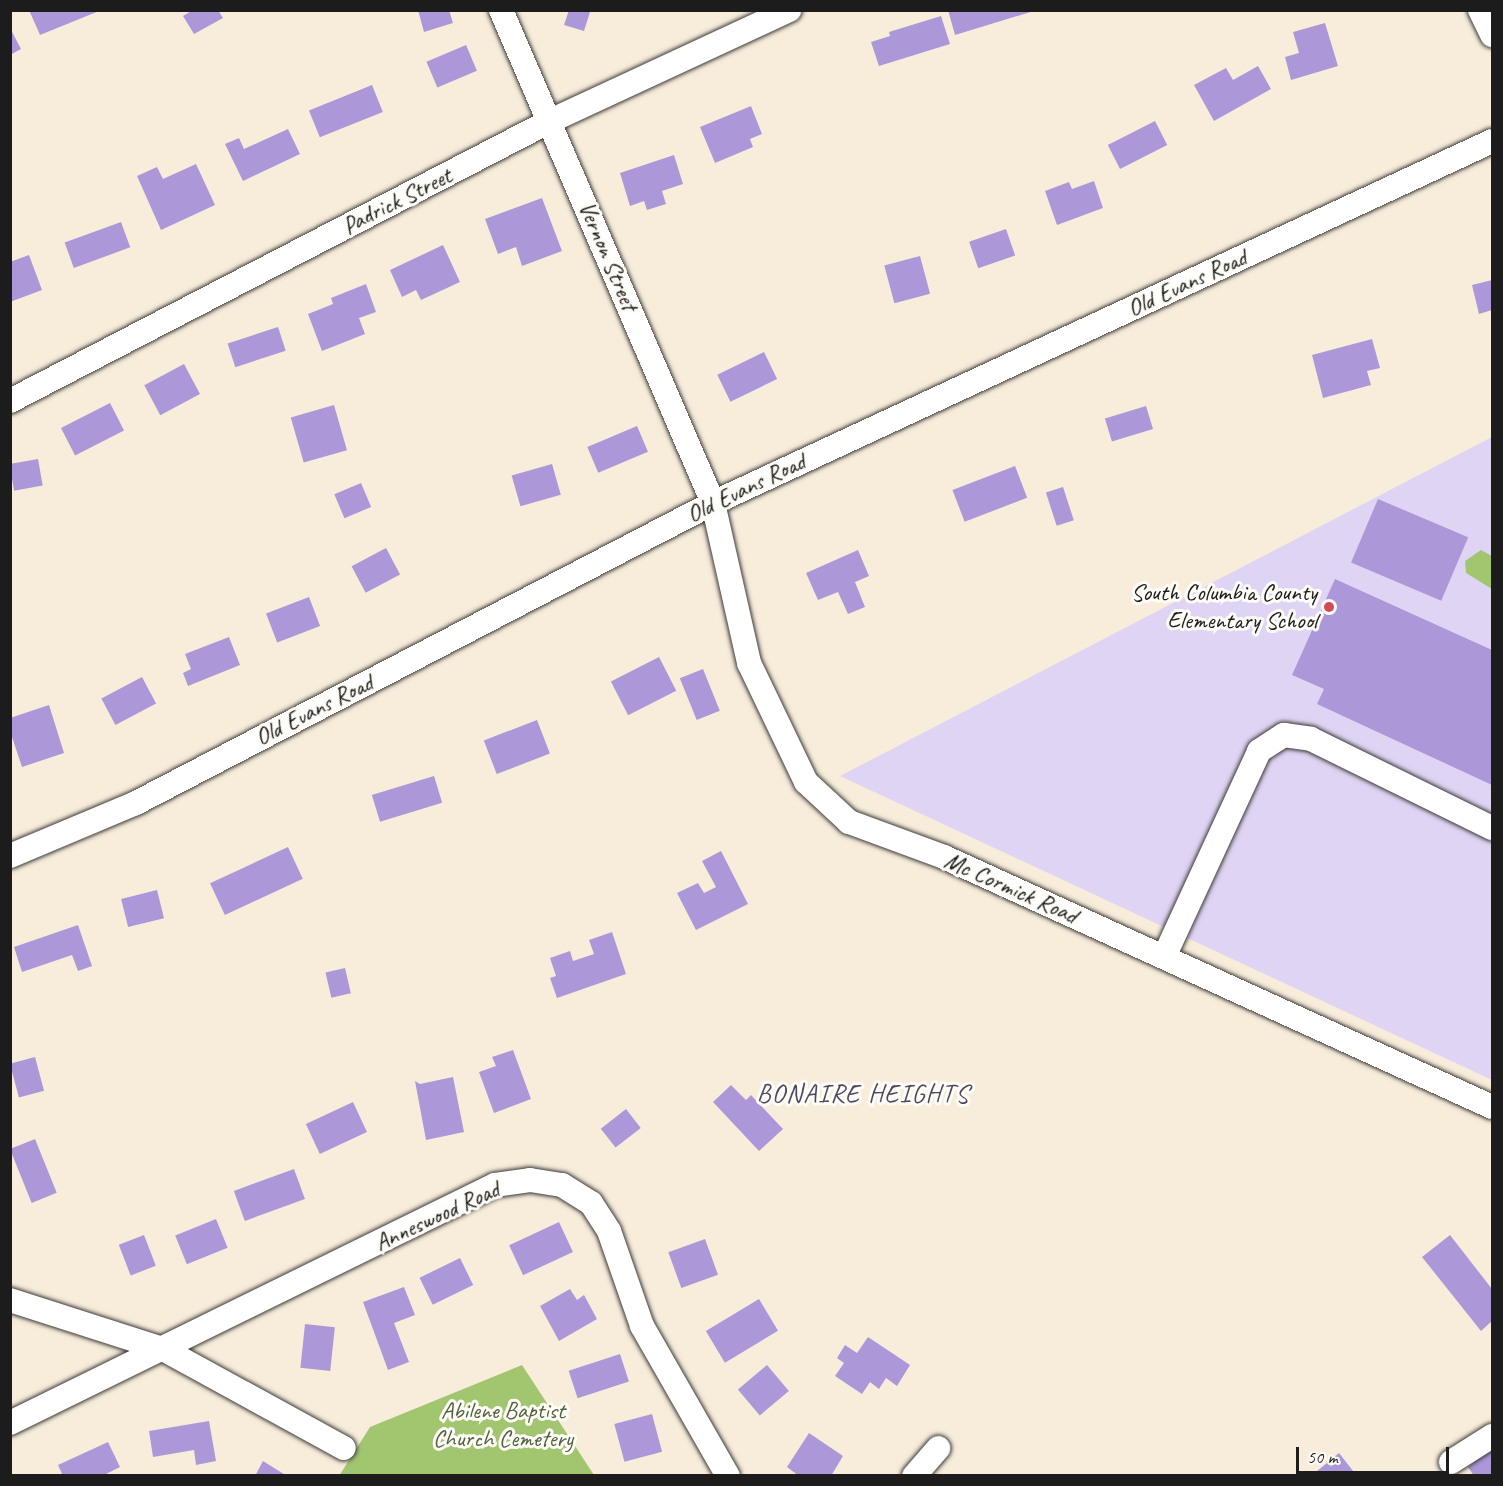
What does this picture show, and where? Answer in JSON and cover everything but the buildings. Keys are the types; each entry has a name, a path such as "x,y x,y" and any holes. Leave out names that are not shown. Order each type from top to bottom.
{"street":[{"name":"Vernon Street","path":"501,10 713,503"},
{"name":"Padrick Street","path":"10,401 550,121 789,10"},
{"path":"1480,10 1492,35"},
{"name":"Old Evans Road","path":"10,856 136,803 713,503 1492,141"},
{"name":"Mc Cormick Road","path":"713,503 749,663 806,782 849,822 944,857 1492,1107"},
{"path":"1164,957 1259,751 1284,735 1311,739 1492,828"},
{"name":"Anneswood Road","path":"10,1423 495,1185 530,1180 562,1185 591,1203 609,1231 642,1326 728,1476"},
{"path":"10,1300 163,1349 344,1448"},
{"path":"1451,1462 1492,1436"},
{"path":"914,1476 938,1448"}],"shaded area":[{"name":"South Columbia County Elementary School","path":"1492,437 1492,1080 840,776"}],"green space":[{"path":"1481,550 1492,556 1492,589 1466,573 1465,561"},
{"name":"Abilene Baptist Church Cemetery","path":"522,1365 594,1475 339,1476 370,1427"}],"place":[{"name":"South Columbia County Elementary School","path":"1329,607"}],"district":[{"name":"BONAIRE HEIGHTS","path":"863,1094"}]}
